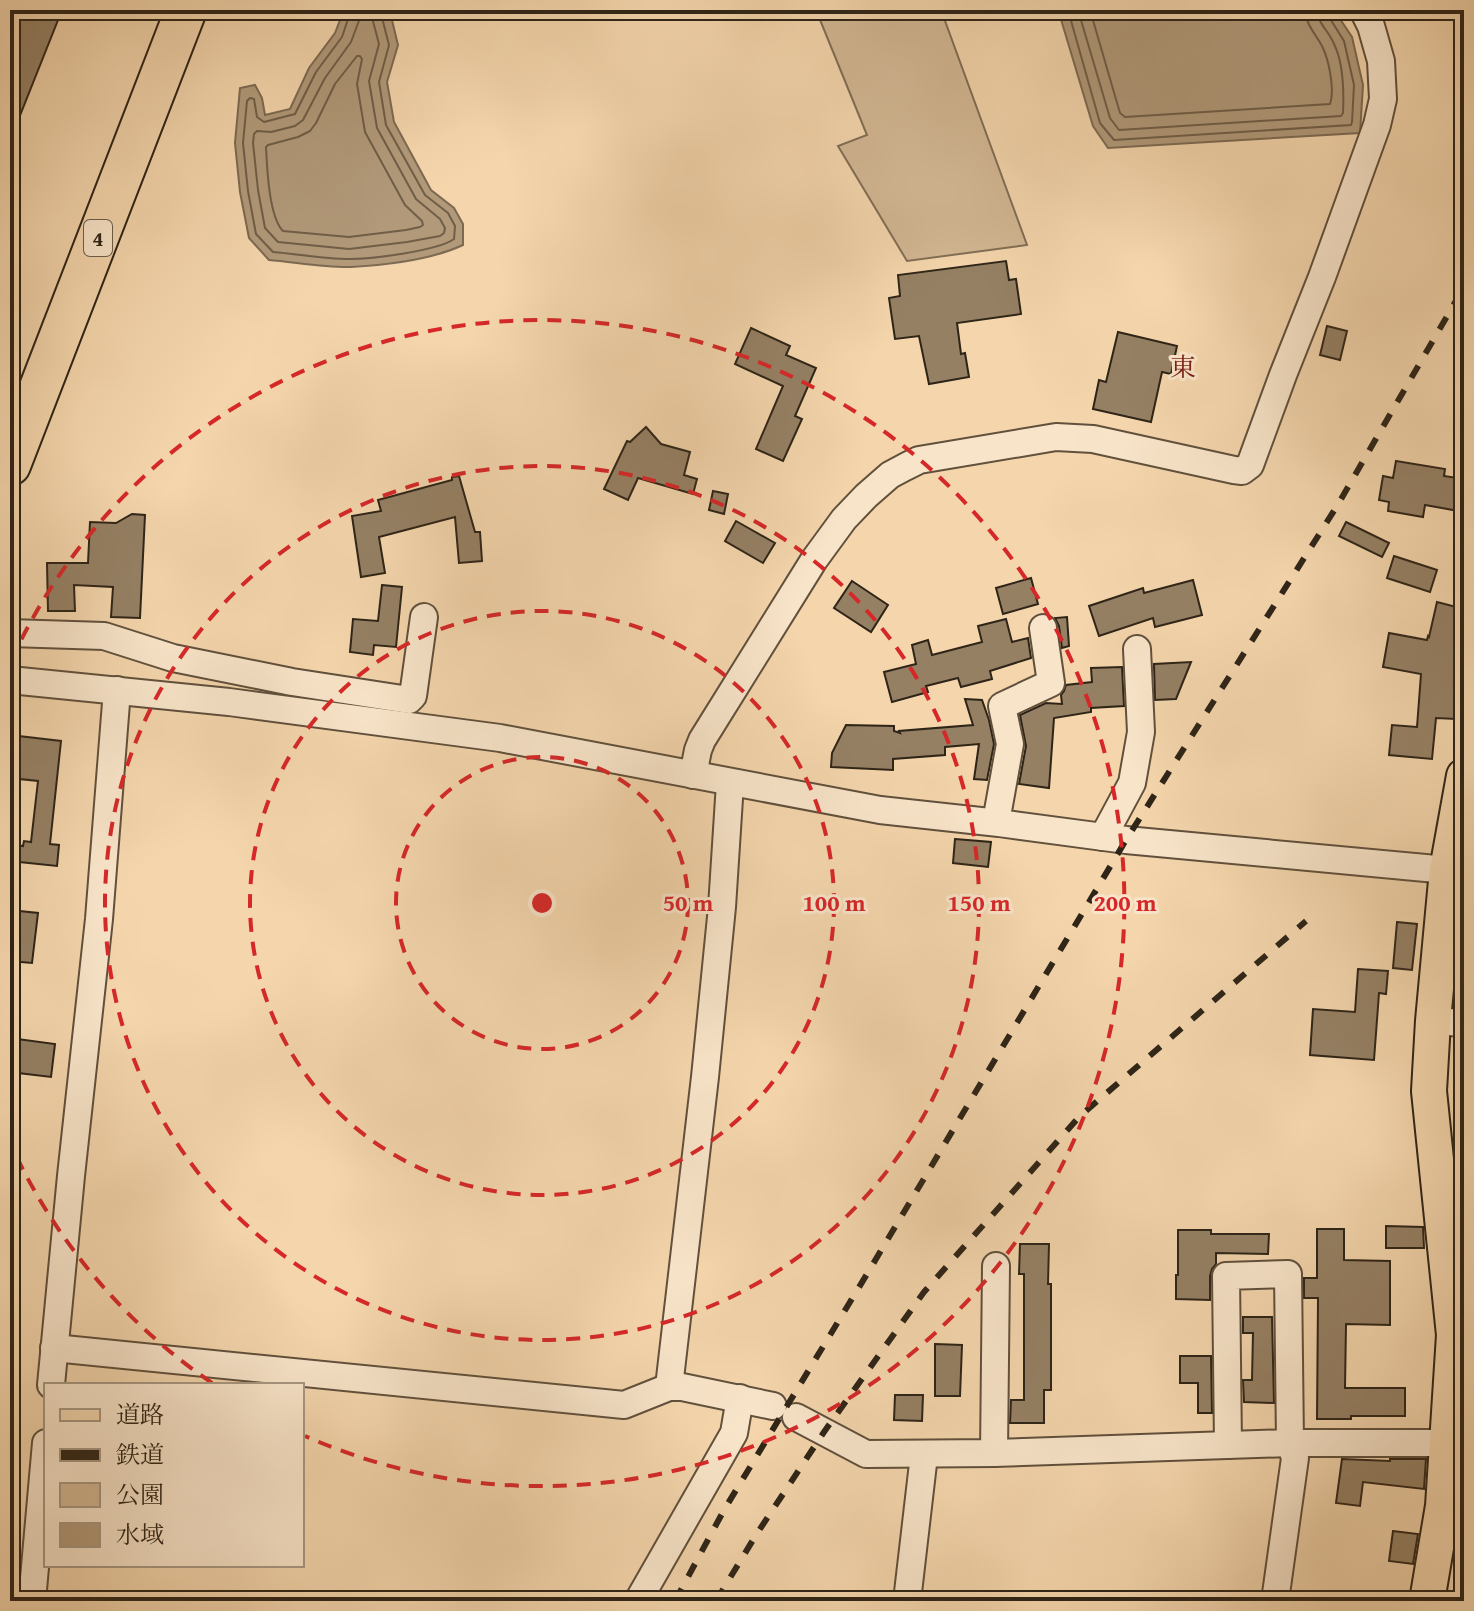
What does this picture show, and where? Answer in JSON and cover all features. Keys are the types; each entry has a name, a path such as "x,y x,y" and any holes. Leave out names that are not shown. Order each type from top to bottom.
{"highway":[{"name":"4","path":"10,393 163,10"},
{"name":"4","path":"10,465 186,10"}],"main road":[{"path":"1427,1601 1456,1443 1454,1335 1429,1091 1448,1022 1451,949 1447,870 1464,776"}],"street":[{"path":"693,775 702,740 814,560 844,519 890,475 919,460 1056,437 1093,439 1234,470 1242,471 1250,465 1377,125 1383,99 1381,61 1363,10"},
{"path":"10,633 104,636 173,658 292,682 409,700 413,696 424,617"},
{"path":"996,822 1010,744 1002,706 1051,683 1043,628"},
{"path":"1103,837 1132,783 1141,732 1137,649"},
{"path":"51,1383 99,919 128,691 146,651"},
{"path":"10,680 229,702 500,738 880,810 1103,837 1447,870"},
{"path":"669,1387 719,938 730,783"},
{"path":"994,1453 996,1266"},
{"path":"1228,1445 1226,1276 1288,1274 1290,1443 1295,1458 1275,1601"},
{"path":"54,1348 624,1405 669,1387 682,1387 740,1398 784,1412 866,1454 924,1455 1290,1443 1456,1443"},
{"path":"638,1601 734,1433 740,1398"},
{"path":"907,1601 924,1455"},
{"path":"32,1601 44,1466"}],"green space":[{"path":"816,10 941,10 1027,245 907,261 838,146 867,135"}],"water":[{"path":"344,10 386,10 391,16 398,45 387,82 394,122 431,190 454,208 463,224 463,245 408,261 342,267 269,260 249,238 235,143 240,88 255,85 262,98 265,115 290,109 309,68 335,33"},
{"path":"1060,10 1334,10 1352,37 1363,85 1360,133 1108,148 1093,126"}],"building":[{"path":"10,10 62,10 11,138 10,138"},
{"path":"1006,261 1009,280 1016,279 1021,314 957,323 961,354 965,353 969,377 929,384 919,336 895,339 889,298 900,296 898,275"},
{"path":"1327,326 1347,331 1340,360 1320,355"},
{"path":"751,328 790,346 786,355 816,368 795,416 802,419 783,461 756,449 783,386 735,364"},
{"path":"1118,332 1177,346 1171,374 1162,372 1151,422 1093,409 1099,380 1106,382"},
{"path":"646,427 661,444 690,452 684,475 697,479 693,494 638,478 628,500 604,489 627,441 630,442"},
{"path":"1396,461 1445,469 1444,476 1464,479 1464,512 1425,505 1423,517 1388,511 1389,502 1379,500 1383,476 1393,478"},
{"path":"459,476 475,532 480,532 482,561 459,563 455,517 379,537 385,573 361,577 352,516 381,511 378,500"},
{"path":"713,491 728,494 724,514 709,510"},
{"path":"132,514 145,515 140,618 111,617 113,587 74,585 75,611 48,611 47,563 88,563 90,522 116,523"},
{"path":"736,521 775,543 763,563 725,541"},
{"path":"1346,522 1389,543 1382,557 1339,536"},
{"path":"1394,556 1437,570 1430,592 1387,578"},
{"path":"1031,578 1038,604 1003,614 996,588"},
{"path":"1193,580 1202,615 1155,627 1153,618 1099,636 1089,606 1143,588 1144,593"},
{"path":"852,581 888,605 871,632 834,608"},
{"path":"382,585 402,587 396,647 374,645 373,655 350,652 353,619 378,621"},
{"path":"1437,602 1464,609 1464,636 1454,686 1458,686 1456,719 1436,718 1432,759 1389,755 1392,725 1417,727 1421,674 1383,667 1389,633 1427,640"},
{"path":"1067,617 1069,646 1062,648 1055,618"},
{"path":"1006,619 1012,642 1028,638 1031,658 990,671 992,679 961,687 958,678 926,686 928,692 892,702 884,672 916,664 912,645 928,640 932,655 982,642 978,626"},
{"path":"1191,662 1176,699 1155,700 1154,664"},
{"path":"1122,667 1124,706 1091,708 1091,712 1054,718 1049,788 1019,784 1026,746 1020,715 1046,703 1062,704 1061,695 1066,685 1092,682 1091,668"},
{"path":"965,699 982,700 989,720 994,744 987,780 974,779 979,744 945,747 945,755 893,759 893,770 831,767 832,753 846,725 894,726 894,731 900,733 973,725"},
{"path":"10,735 61,741 50,844 59,845 57,866 10,861 10,844 23,846 24,841 31,842 38,781 10,778"},
{"path":"955,839 991,842 988,867 953,863"},
{"path":"10,910 38,913 32,963 10,961"},
{"path":"1397,922 1417,924 1412,970 1393,968"},
{"path":"1358,969 1388,971 1386,994 1379,993 1374,1060 1310,1055 1313,1009 1355,1012"},
{"path":"10,1038 55,1044 51,1077 10,1072"},
{"path":"1386,1226 1423,1227 1424,1248 1386,1248"},
{"path":"1317,1229 1344,1229 1344,1260 1390,1261 1390,1325 1346,1324 1345,1388 1405,1388 1405,1416 1317,1419 1318,1298 1304,1298 1304,1278 1317,1278"},
{"path":"1178,1230 1211,1230 1211,1234 1269,1234 1268,1254 1216,1253 1216,1264 1210,1276 1210,1300 1176,1299"},
{"path":"1020,1244 1049,1244 1051,1390 1044,1390 1044,1423 1010,1423 1011,1400 1024,1400 1024,1274 1019,1274"},
{"path":"1243,1317 1272,1317 1274,1403 1244,1402 1243,1380 1252,1380 1253,1333 1243,1333"},
{"path":"935,1344 962,1345 960,1396 935,1396"},
{"path":"1180,1356 1211,1356 1212,1413 1198,1413 1198,1383 1180,1383"},
{"path":"895,1395 923,1395 922,1421 894,1420"},
{"path":"1342,1459 1426,1459 1424,1489 1363,1482 1360,1506 1336,1503"},
{"path":"1393,1531 1418,1534 1413,1564 1389,1561"}],"railway":[{"path":"675,1601 724,1510 1126,840 1337,506 1464,287"},
{"path":"716,1601 824,1432 924,1292 1080,1116 1306,921"}],"district":[{"name":"東","path":"1183,367"}]}
